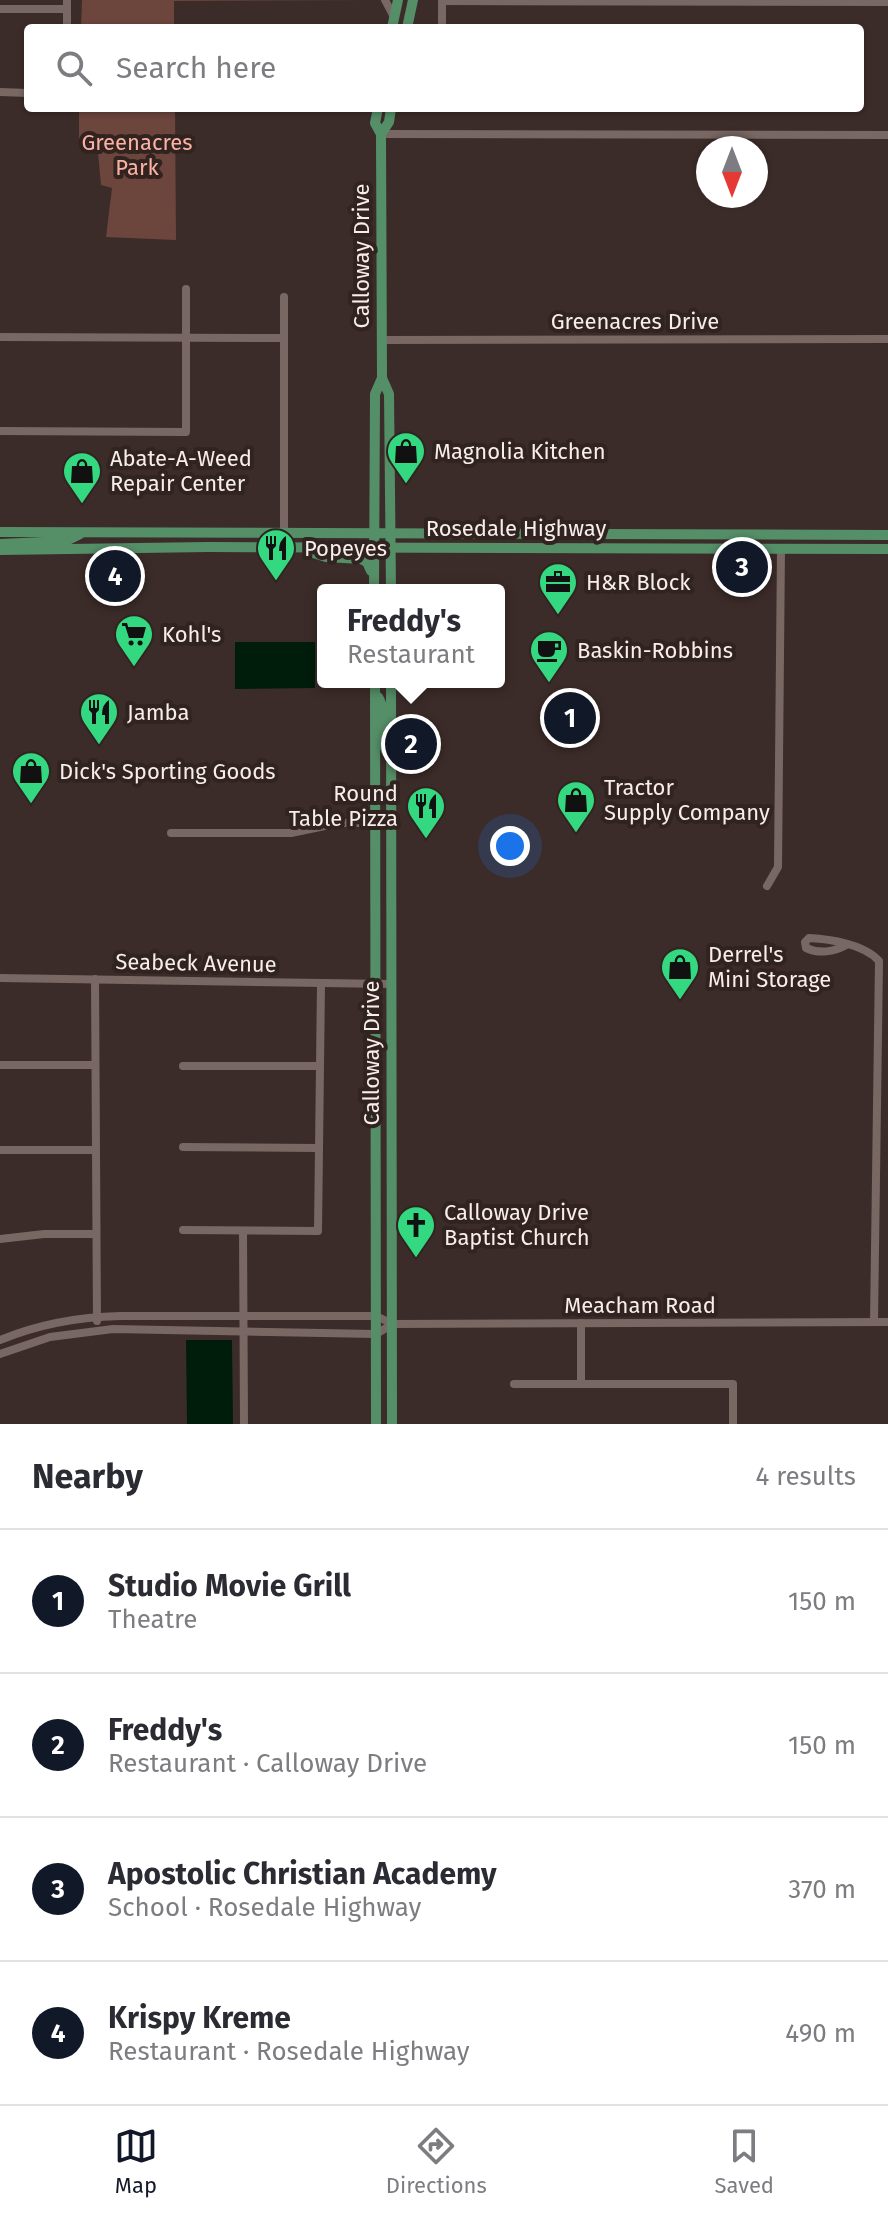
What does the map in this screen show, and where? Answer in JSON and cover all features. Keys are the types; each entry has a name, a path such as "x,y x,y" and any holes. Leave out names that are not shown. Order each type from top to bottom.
{"main road":[{"path":"393,22 398,0"},
{"path":"408,24 412,4"},
{"name":"Calloway Drive","path":"374,584 375,394 382,378 381,134 375,123 377,112"},
{"name":"Calloway Drive","path":"381,134 389,122 390,112"},
{"name":"Calloway Drive","path":"382,378 389,394 391,584"},
{"name":"Rosedale Highway","path":"0,532 888,535"},
{"path":"0,547 66,541 82,532"},
{"path":"562,548 583,543 622,542 629,534"},
{"path":"631,548 642,542 724,541 770,535"},
{"name":"Rosedale Highway","path":"0,547 888,549"},
{"path":"285,548 326,557 361,559 370,566 374,584"},
{"path":"376,688 383,708 383,742 391,764"},
{"name":"Calloway Drive","path":"376,688 376,1424"},
{"name":"Calloway Drive","path":"391,688 392,1424"},
{"path":"377,1062 384,1080 385,1118 391,1123"},
{"path":"377,1121 383,1140 386,1177 391,1182"}],"street":[{"path":"385,0 393,22"},
{"path":"442,24 442,0 888,2"},
{"path":"0,9 67,4"},
{"path":"412,4 414,24"},
{"path":"0,92 24,93"},
{"path":"381,134 888,135"},
{"path":"0,431 186,432 186,289"},
{"path":"284,297 284,534"},
{"path":"0,337 284,338"},
{"name":"Greenacres Drive","path":"382,340 888,339"},
{"path":"767,886 778,867 781,549"},
{"path":"171,833 291,833 339,823 390,823"},
{"path":"846,945 862,949 879,961 874,1322"},
{"name":"Seabeck Avenue","path":"0,978 391,984"},
{"path":"95,979 97,1330"},
{"path":"183,1230 318,1231 321,984"},
{"path":"0,1065 95,1065"},
{"path":"183,1066 320,1066"},
{"path":"183,1147 319,1148"},
{"path":"0,1150 95,1150"},
{"path":"243,1231 244,1424"},
{"path":"0,1239 44,1234 95,1234"},
{"name":"Meacham Road","path":"0,1340 51,1323 96,1316 376,1316 393,1324 888,1322"},
{"path":"581,1323 581,1384"},
{"path":"0,1354 50,1337 97,1330 376,1334 393,1324"},
{"path":"514,1384 733,1384 733,1424"}],"green space":[{"path":"82,0 367,0 174,1 174,24 81,24"},
{"name":"Greenacres Park","path":"79,112 175,112 176,240 106,237 112,188 101,185 97,141 79,141"}],"shaded area":[{"path":"235,642 315,642 315,688 235,689"},
{"path":"186,1340 232,1340 233,1424 187,1424"}],"place":[{"name":"Magnolia Kitchen","path":"406,485"},
{"name":"Abate-A-Weed Repair Center","path":"82,505"},
{"name":"Apostolic Christian Academy","path":"742,567"},
{"name":"Krispy Kreme","path":"115,576"},
{"name":"Popeyes","path":"276,582"},
{"name":"H&R Block","path":"558,616"},
{"name":"Kohl's","path":"134,668"},
{"name":"Baskin-Robbins","path":"549,684"},
{"name":"Studio Movie Grill","path":"570,718"},
{"name":"Freddy's","path":"411,744"},
{"name":"Jamba","path":"99,746"},
{"name":"Dick's Sporting Goods","path":"31,805"},
{"name":"Tractor Supply Company","path":"576,834"},
{"name":"Round Table Pizza","path":"426,840"},
{"name":"Derrel's Mini Storage","path":"680,1001"},
{"name":"Calloway Drive Baptist Church","path":"416,1259"}]}
